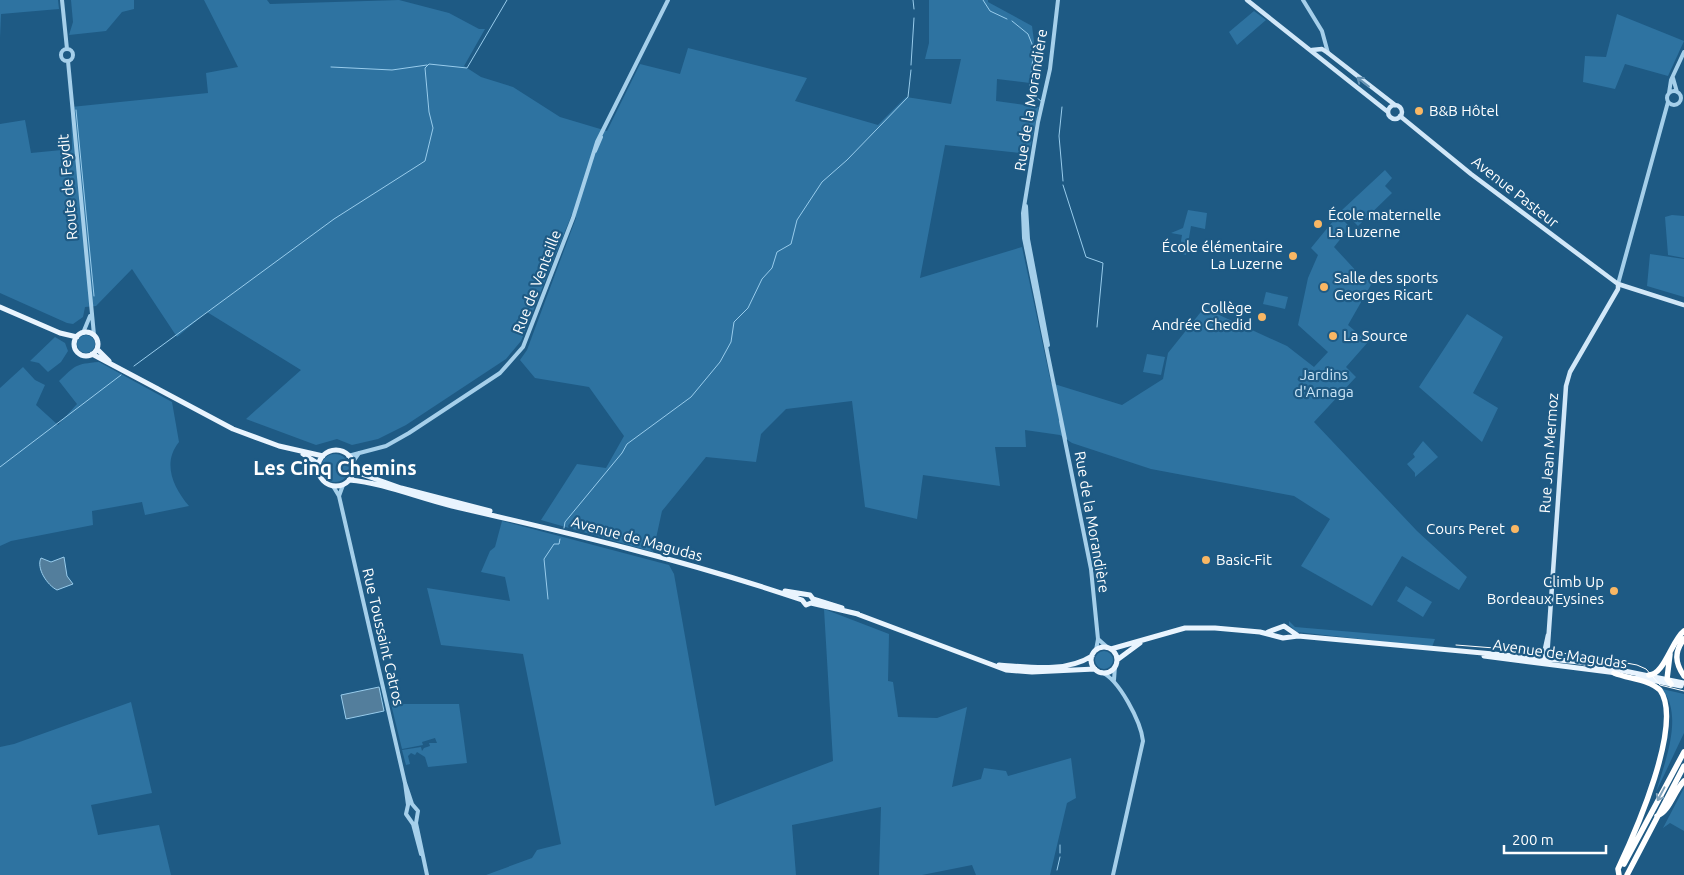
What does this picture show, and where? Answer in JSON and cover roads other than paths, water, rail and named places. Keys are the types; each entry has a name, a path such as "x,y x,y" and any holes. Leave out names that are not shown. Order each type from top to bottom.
{"highway":[{"path":"1649,675 1658,671 1674,642 1684,631"},
{"path":"1684,639 1678,648 1676,660 1684,676"},
{"path":"1669,682 1670,652"},
{"path":"1614,673 1655,686 1668,700 1671,715 1667,744 1654,792 1618,869 1619,875"},
{"path":"1619,875 1684,752"},
{"path":"1627,875 1684,766"},
{"path":"1657,816 1663,814 1675,792 1684,781"}],"main road":[{"name":"Avenue Pasteur","path":"1247,0 1312,50 1393,118 1400,116"},
{"name":"Avenue Pasteur","path":"1319,49 1328,53 1401,110 1400,116"},
{"path":"1312,50 1319,49"},
{"path":"1388,112 1390,107 1395,106"},
{"name":"Avenue Pasteur","path":"1400,116 1465,169 1618,284 1684,305"},
{"name":"Rue Jean Mermoz","path":"1543,660 1550,629 1566,386 1570,372 1618,288 1618,284"},
{"path":"0,307 60,333 76,337"},
{"path":"60,333 74,344"},
{"path":"92,354 97,348 97,340 94,335 82,333 76,337 74,344 76,351 82,355 92,354 222,425 298,452 323,456"},
{"path":"97,348 113,365"},
{"path":"298,452 318,464 322,479 333,486 343,484 349,480 353,470 352,463 344,452 332,451 323,456 318,464"},
{"name":"Avenue de Magudas","path":"353,470 401,488 803,598"},
{"name":"Avenue de Magudas","path":"349,480 510,518"},
{"path":"812,601 810,595 803,598 805,604 812,601 858,614 992,665 1019,672 1109,671 1142,641"},
{"path":"1260,632 1286,626 1298,636"},
{"path":"992,665 1055,667 1073,664 1092,656 1096,650 1142,641 1162,633 1185,628 1215,628 1260,632 1280,637 1279,629"},
{"path":"1288,637 1290,630"},
{"name":"Avenue de Magudas","path":"1280,637 1298,636 1588,663 1649,675 1669,682"},
{"path":"1109,648 1115,664"},
{"name":"Avenue de Magudas","path":"1432,649 1500,659 1543,660 1684,685"},
{"path":"1092,656 1092,663 1098,670"}],"street":[{"path":"62,0 66,49"},
{"name":"Rue de Venteille","path":"348,456 361,451 386,446 409,433 500,373 523,347 574,218 594,152 668,0"},
{"name":"Rue de la Morandière","path":"1058,0 1050,69 1038,122 1026,204 1028,239 1065,439 1092,569 1098,639 1096,650"},
{"path":"1303,0 1319,26 1328,53"},
{"path":"1319,49 1325,41"},
{"path":"66,49 73,53 72,59 68,61 61,56 62,51 66,49"},
{"path":"1677,92 1669,93 1673,76 1684,52"},
{"path":"1324,62 1330,63 1333,58"},
{"name":"Route de Feydit","path":"68,61 94,335"},
{"path":"1662,118 1676,105 1680,98 1673,76"},
{"name":"Rue Jean Mermoz","path":"1618,284 1648,178 1669,93"},
{"path":"1668,102 1676,105"},
{"name":"Route de Feydit","path":"82,333 91,311"},
{"path":"352,463 361,451"},
{"path":"339,496 343,484"},
{"name":"Rue Toussaint Catros","path":"333,486 339,496 405,783 414,807"},
{"path":"1098,639 1109,648"},
{"path":"1114,680 1115,664"},
{"path":"1098,670 1114,680 1140,725 1143,741 1113,875"},
{"name":"Rue Toussaint Catros","path":"405,783 407,808"},
{"path":"423,858 416,816 418,811 414,807 407,808 406,814 413,824 423,858 428,875"},
{"path":"409,818 416,816"}],"waterway":[{"path":"134,366 334,219 425,161 433,128 429,112 425,68 429,64 467,68 507,0"},
{"path":"913,0 914,9"},
{"path":"983,0 990,11 1007,19"},
{"path":"911,65 914,18"},
{"path":"1012,21 1028,34 1034,49 1029,91 1042,102"},
{"path":"331,67 392,70 427,65"},
{"path":"564,528 565,522 622,453 627,444 691,397 720,362 731,342 734,322 748,308 762,279 772,268 777,252 791,244 797,220 822,182 847,160 908,97 911,70"},
{"path":"1062,107 1059,136 1063,181"},
{"path":"76,110 94,296"},
{"path":"1063,185 1086,257 1103,263 1097,327"},
{"path":"0,467 121,375"},
{"path":"548,599 544,559 554,544 559,544 560,539"},
{"path":"1060,845 1060,853"},
{"path":"1057,870 1060,857"}],"tram line":[{"path":"1456,645 1584,655 1637,665 1646,669 1660,685 1684,691"}],"place":[{"name":"B&B Hôtel","path":"1419,111"},
{"name":"École maternelle La Luzerne","path":"1318,224"},
{"name":"École élémentaire La Luzerne","path":"1293,256"},
{"name":"Salle des sports Georges Ricart","path":"1324,287"},
{"name":"Collège Andrée Chedid","path":"1262,317"},
{"name":"La Source","path":"1333,336"},
{"name":"Cours Peret","path":"1515,529"},
{"name":"Basic-Fit","path":"1206,560"},
{"name":"Climb Up Bordeaux Eysines","path":"1614,591"}],"district":[{"name":"Les Cinq Chemins","path":"335,468"}],"park label":[{"name":"Jardins d'Arnaga","path":"1324,384"}]}
